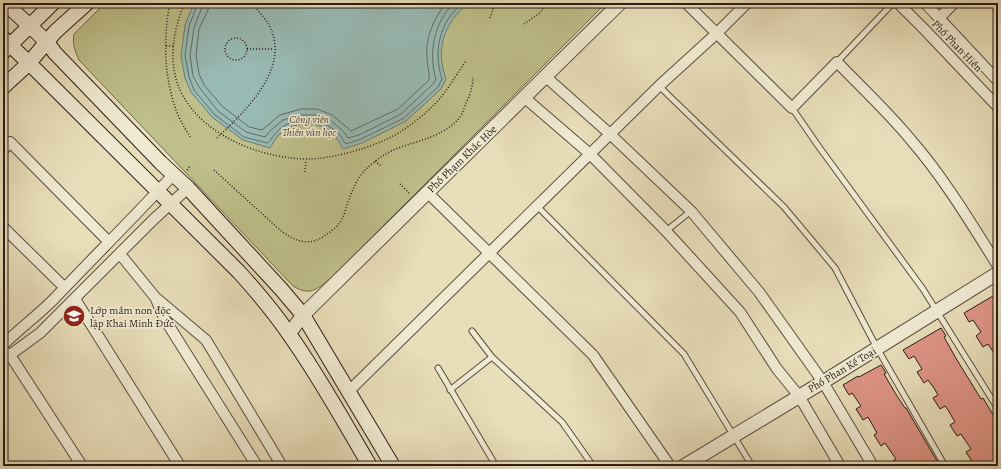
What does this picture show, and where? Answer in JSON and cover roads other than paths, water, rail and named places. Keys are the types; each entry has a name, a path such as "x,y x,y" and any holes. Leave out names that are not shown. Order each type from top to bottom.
{"main road":[{"path":"5,3 47,42 66,64 180,172 188,188 282,290 303,315 393,466"},
{"path":"53,3 30,26 5,45 29,63 240,272 289,334 370,466"},
{"path":"3,87 29,63 55,32 87,3"}],"street":[{"name":"Phố Phạm Khắc Hòe","path":"289,334 303,315 620,3"},
{"path":"686,3 792,108 837,62 912,140 942,181 998,266"},
{"path":"349,391 659,86 716,34 747,3"},
{"name":"Phố Phan Hiền","path":"898,3 998,106"},
{"name":"Phố Phan Hiền","path":"925,3 940,17 998,81"},
{"path":"940,17 954,3"},
{"path":"546,77 610,134 691,211 759,292 823,382 873,466"},
{"path":"525,98 590,154 666,231 740,312 777,369 799,396 840,466"},
{"path":"3,150 10,142 109,242"},
{"path":"4,340 33,319 158,191 180,172"},
{"path":"82,466 5,355 40,333 188,188"},
{"path":"428,193 593,355 670,466"},
{"path":"3,227 64,287"},
{"path":"120,254 155,297 206,340 282,466"},
{"name":"Phố Phan Kế Toại","path":"684,466 823,382 998,273"},
{"path":"155,297 164,318 257,466"},
{"path":"74,299 180,466"}],"lane":[{"path":"837,62 893,3"},
{"path":"659,86 784,207 836,268 878,348 945,466"},
{"path":"792,108 938,311 998,409"},
{"path":"537,206 684,354 752,466"},
{"path":"666,231 691,211"},
{"path":"472,332 492,357 562,422 593,466"},
{"path":"4,340 5,355"},
{"path":"450,390 492,357"},
{"path":"438,368 496,466"}],"water":[{"path":"194,3 469,3 460,10 453,19 444,37 441,57 446,79 441,89 406,121 362,143 343,149 337,138 328,130 315,124 301,124 288,128 277,137 270,148 243,140 212,117 191,92 185,78 181,56 185,25"}],"place":[{"name":"Lớp mầm non độc lập Khai Minh Đức","path":"74,316"}],"park label":[{"name":"Công viên Thiên văn học","path":"309,125"}]}
